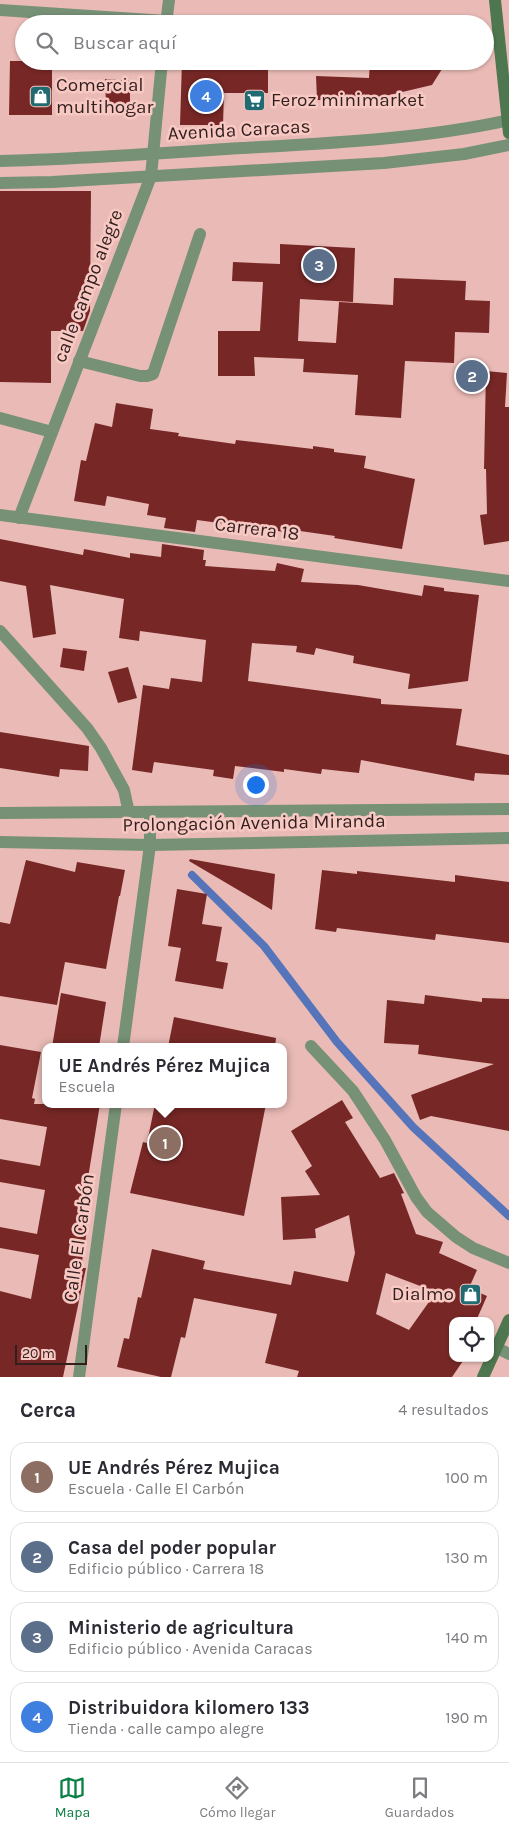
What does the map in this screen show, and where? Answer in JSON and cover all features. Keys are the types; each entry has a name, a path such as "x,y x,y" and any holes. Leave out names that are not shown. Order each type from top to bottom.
{"street":[{"path":"167,15 169,0"},
{"path":"495,0 509,134"},
{"path":"0,10 69,15"},
{"name":"calle campo alegre","path":"19,518 151,176 161,70"},
{"name":"Avenida Caracas","path":"0,161 51,160 325,143 452,131 508,120"},
{"path":"0,183 52,182 384,163 464,154 509,145"},
{"path":"79,361 140,376 153,374 200,234"},
{"path":"0,419 52,432"},
{"name":"Carrera 18","path":"0,515 509,580"},
{"path":"0,631 87,728 101,748 124,790 129,813"},
{"name":"Prolongación Avenida Miranda","path":"0,813 509,809"},
{"path":"124,1043 150,845 150,813"},
{"name":"Prolongación Avenida Miranda","path":"0,842 150,845 509,838"},
{"path":"311,1046 353,1091 385,1140 416,1197 428,1212 456,1237 473,1248 509,1262"},
{"name":"Calle El Carbón","path":"79,1377 115,1108"},
{"path":"483,1377 509,1320"},
{"path":"497,1348 509,1354"}],"building":[{"path":"10,61 15,61 15,70 52,70 52,115 9,115"},
{"path":"182,70 268,70 268,93 224,93 223,125 180,125"},
{"path":"369,70 441,70 432,85 364,101 317,100 316,76 369,78"},
{"path":"105,79 130,81 130,104 106,104"},
{"path":"0,191 91,191 90,311 83,331 51,331 51,383 0,382"},
{"path":"280,244 355,248 353,302 300,299 298,341 336,343 339,302 393,305 394,278 466,281 465,300 490,301 489,333 455,332 454,363 405,361 401,418 355,415 358,375 303,372 304,359 254,357 255,376 218,376 218,331 260,331 263,282 232,281 233,262 280,264"},
{"path":"486,371 507,373 505,407 509,407 509,541 484,545 480,515 487,514 486,469 484,469"},
{"path":"116,403 153,409 150,429 179,433 178,436 235,444 236,440 313,449 313,446 334,449 334,452 366,456 364,468 415,479 402,549 286,529 285,532 197,520 195,532 164,528 166,518 147,515 149,504 107,496 105,506 74,501 81,460 86,461 95,423 112,427"},
{"path":"0,539 83,555 84,549 130,558 130,553 161,557 162,544 204,550 203,560 206,560 205,566 275,571 277,563 304,569 301,582 358,585 422,596 424,585 444,588 444,591 479,595 468,681 408,689 410,674 353,663 354,656 316,648 314,655 296,652 297,646 252,643 248,681 381,699 381,704 462,709 456,745 509,755 509,775 475,773 474,781 361,760 359,773 322,769 321,774 284,769 284,772 235,766 233,779 213,776 214,770 154,762 152,773 132,770 143,685 169,689 171,678 202,682 206,640 140,631 139,641 119,638 124,599 50,585 56,634 33,638 26,586 0,581"},
{"path":"63,648 87,651 84,671 60,667"},
{"path":"128,667 137,698 118,703 108,672"},
{"path":"0,732 89,746 88,771 60,769 59,777 0,768"},
{"path":"190,859 275,874 272,910 189,861"},
{"path":"26,860 75,872 77,862 125,870 106,969 65,962 57,1005 0,996 0,922 10,924"},
{"path":"322,870 357,874 357,871 455,882 455,875 509,882 509,943 436,934 435,940 337,928 336,932 315,929"},
{"path":"177,889 207,894 202,924 222,927 216,961 228,963 223,989 175,981 181,948 168,946"},
{"path":"61,993 106,1002 100,1043 53,1043"},
{"path":"425,995 482,1002 482,998 509,999 509,1131 431,1116 420,1120 411,1095 494,1064 418,1054 419,1045 384,1043 387,1000 424,1004"},
{"path":"174,1017 276,1038 275,1043 169,1043"},
{"path":"0,1045 41,1052 32,1098 35,1099 34,1104 42,1104 42,1108 99,1108 83,1209 90,1211 81,1268 86,1268 63,1377 0,1377 0,1291 31,1299 39,1255 0,1248 0,1227 37,1234 45,1190 0,1182 0,1159 40,1166 47,1127 0,1119"},
{"path":"342,1100 353,1118 345,1122 380,1178 394,1173 404,1193 401,1194 416,1234 443,1242 439,1253 477,1270 469,1288 487,1296 478,1317 449,1317 449,1362 462,1362 452,1377 297,1377 299,1371 265,1363 277,1314 194,1298 185,1338 181,1337 171,1377 161,1377 117,1367 124,1338 129,1339 138,1297 141,1298 152,1249 205,1261 203,1269 291,1285 294,1271 348,1282 355,1253 349,1215 315,1229 316,1238 283,1240 281,1197 320,1195 305,1171 312,1166 291,1131","holes":["386,1273 436,1292 409,1330 376,1314"]},
{"path":"154,1108 265,1108 244,1216 130,1193 143,1142 147,1143"}],"waterway":[{"path":"192,875 264,946 337,1042 413,1127 509,1216"}],"place":[{"name":"Comercial multihogar","path":"40,96"},
{"name":"Distribuidora kilomero 133","path":"206,96"},
{"name":"Feroz minimarket","path":"255,100"},
{"name":"Ministerio de agricultura","path":"319,265"},
{"name":"Casa del poder popular","path":"472,376"},
{"name":"UE Andrés Pérez Mujica","path":"165,1143"},
{"name":"Dialmo","path":"470,1294"}]}
